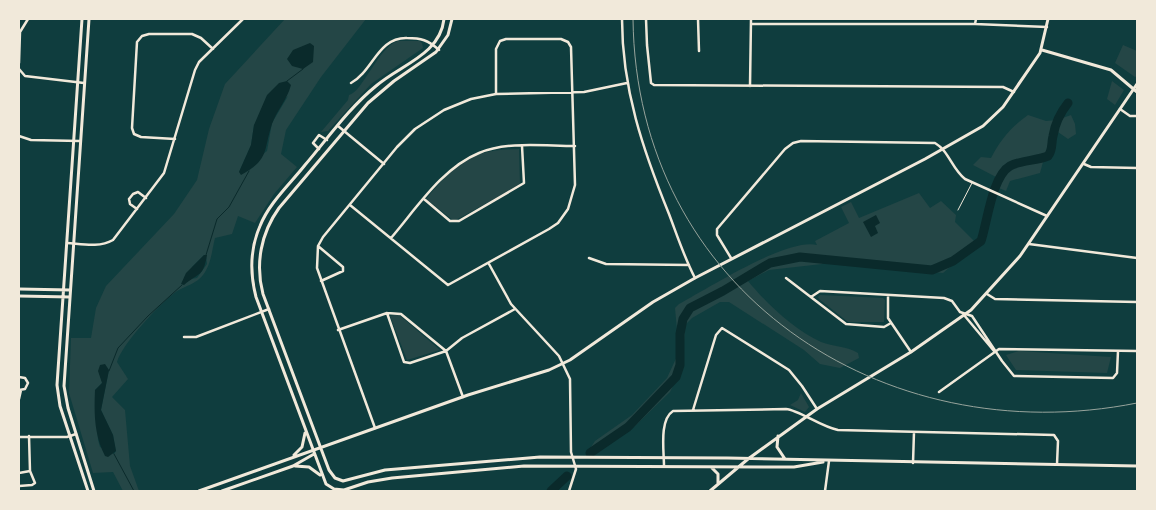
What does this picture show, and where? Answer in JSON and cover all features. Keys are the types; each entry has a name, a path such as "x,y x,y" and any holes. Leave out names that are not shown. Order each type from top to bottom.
{"street":[{"path":"19,63 20,32 28,19"},
{"path":"82,19 57,388 88,491"},
{"path":"89,19 64,386 66,403 94,491"},
{"path":"67,243 97,245 108,243 113,240 138,210 164,173 195,70 213,49 244,19"},
{"path":"322,478 261,312 253,285 252,253 259,228 270,208 338,126 376,86 424,54 433,45 442,30 444,19"},
{"path":"452,19 448,35 439,50 380,92 344,131 275,213 265,234 260,254 260,280 290,368 330,473 341,481 376,471 483,460 572,457 1137,466"},
{"path":"622,19 626,83 644,152 694,278"},
{"path":"646,19 647,45 653,85 1003,87 1014,92"},
{"path":"698,19 698,51"},
{"path":"750,86 751,19"},
{"path":"901,19 901,24"},
{"path":"975,24 976,19"},
{"path":"222,491 292,466 321,449 463,397 535,375 563,364 588,349 653,302 694,278 942,149 985,124 1014,92 1042,50 1048,19"},
{"path":"751,24 975,24 1047,27"},
{"path":"175,140 141,137 134,134 132,128 137,42 142,36 149,34 192,34 201,38 213,49"},
{"path":"351,83 363,74 391,40 399,37 420,38 439,50"},
{"path":"350,205 448,285 549,230 568,209 575,185 571,47 568,42 561,39 506,39 500,41 496,48 496,94"},
{"path":"1042,50 1110,69 1136,90"},
{"path":"19,68 25,76 84,82"},
{"path":"375,429 321,281 316,261 318,246 350,205 415,129 444,110 471,100 496,94 572,92 626,83"},
{"path":"710,491 739,466 804,417 912,352 966,315 987,294 1029,244 1120,109 1136,90 1137,84"},
{"path":"1120,109 1130,116 1137,116"},
{"path":"338,126 384,164"},
{"path":"319,149 313,143 315,138 319,135 326,140"},
{"path":"19,136 31,140 80,142"},
{"path":"731,258 716,230 793,143 801,141 929,142 937,144 959,174 972,183 1048,217"},
{"path":"391,238 446,174 462,161 491,150 522,146 575,146"},
{"path":"424,199 450,221 459,221 524,183 522,146"},
{"path":"1084,164 1091,167 1137,168"},
{"path":"138,210 130,204 129,199 138,192 147,198"},
{"path":"1029,244 1137,258"},
{"path":"318,246 343,267 343,271 339,274 321,281"},
{"path":"252,253 260,254"},
{"path":"589,258 606,264 689,265"},
{"path":"489,264 515,309 559,356 572,389 572,457 576,473 569,491"},
{"path":"786,278 846,324 884,327 891,323"},
{"path":"19,289 70,290"},
{"path":"811,297 818,292 947,298 952,301 960,312 972,316 1010,373 1016,376 1111,378 1117,373 1118,351"},
{"path":"987,294 995,299 1137,302"},
{"path":"888,295 888,316 912,352"},
{"path":"19,296 70,297"},
{"path":"184,337 196,337 269,309"},
{"path":"387,313 404,362 410,363 446,351 462,338 515,309"},
{"path":"338,330 387,313 401,314 446,351 463,397"},
{"path":"693,410 715,338 721,328 789,370 802,386 816,409"},
{"path":"939,392 995,352 1008,349 1137,351"},
{"path":"283,371 290,368"},
{"path":"19,377 25,378 28,383 27,387 20,390 19,399"},
{"path":"664,466 664,434 669,414 675,410 789,409 838,430 1054,435 1058,441 1057,466"},
{"path":"292,457 302,447 306,432"},
{"path":"913,463 914,432"},
{"path":"19,437 70,436 76,434"},
{"path":"19,486 35,483 30,472 29,436"},
{"path":"778,436 776,447 785,459"},
{"path":"199,491 292,457 313,453"},
{"path":"483,460 483,468"},
{"path":"292,466 309,467 329,487 341,490 377,480 483,468 575,465 794,467 829,461"},
{"path":"825,491 829,461"},
{"path":"711,466 718,474 718,484"},
{"path":"417,467 417,475"},
{"path":"19,472 30,472"},
{"path":"237,477 240,485"},
{"path":"230,480 233,487"}],"lane":[{"path":"958,210 972,183"}],"shaded area":[{"path":"285,19 366,19 321,77 286,130 281,154 297,167 274,194 255,223 238,216 232,234 215,238 210,262 201,278 170,296 143,324 120,354 117,362 128,379 112,397 125,410 130,466 139,491 123,491 113,472 93,473 69,393 71,338 91,338 96,308 106,286 174,214 197,180 209,129 225,84","holes":["288,96 272,123 267,151 239,172 251,145 254,125","204,255 206,255 207,264 197,278 191,279 192,267","109,370 101,410 113,435 116,451 114,454 100,447 98,440 95,390 102,383"]},
{"path":"398,41 419,41 422,43 423,48 371,84 328,131 321,132 348,100 349,95 359,86 384,51"},
{"path":"310,43 314,46 313,62 303,69 292,66 287,59 293,50"},
{"path":"1123,45 1137,51 1137,76 1135,77 1115,63"},
{"path":"287,81 291,85 272,124 264,154 257,164 241,175 239,172 251,145 254,125 267,95 279,83"},
{"path":"1112,81 1124,90 1115,105 1107,99"},
{"path":"1028,115 1046,121 1057,120 1071,115 1075,124 1076,134 1068,139 1058,132 1050,141 1054,149 1043,162 1040,173 1010,181 1006,191 994,186 996,177 973,165 981,157 991,158 1007,134"},
{"path":"519,149 520,185 454,221 426,199 465,160 488,152"},
{"path":"919,193 930,208 941,201 956,215 955,222 977,244 943,273 824,261 822,264 769,270 748,281 772,307 811,337 830,345 854,351 858,353 859,358 840,368 820,364 804,350 729,302 720,302 692,318 685,325 683,358 679,374 670,392 635,426 599,448 591,447 595,441 632,415 667,378 679,352 675,308 679,304 768,256 804,245 817,245 815,241 849,223 841,207 851,202 859,218"},
{"path":"876,215 880,223 875,226 878,233 871,237 863,222"},
{"path":"204,255 207,255 204,268 200,274 184,285 181,284 186,273"},
{"path":"820,295 883,298 885,300 884,322 848,322 819,299"},
{"path":"398,314 440,350 407,360 390,316"},
{"path":"1019,351 1111,357 1107,373 1016,370 1006,355"},
{"path":"105,364 109,370 101,410 113,435 116,451 108,457 105,456 101,448 95,415 95,390 102,383 98,371 100,365"},
{"path":"801,393 809,407 805,412 790,405 798,400"}],"waterway":[{"path":"287,81 303,69"},
{"path":"590,453 628,427 676,377 680,365 680,334 683,319 690,308 770,263 800,257 932,270 953,261 981,241 994,190 1004,171 1014,164 1039,159 1050,154 1057,123 1068,103"},
{"path":"206,255 217,219 229,207 249,171"},
{"path":"109,371 118,348 148,316 182,285"},
{"path":"114,454 134,491"},
{"path":"551,491 567,476"}],"railway":[{"path":"633,19 645,115 677,200 727,273 791,332 866,375 951,403 1042,412 1137,403"}]}
